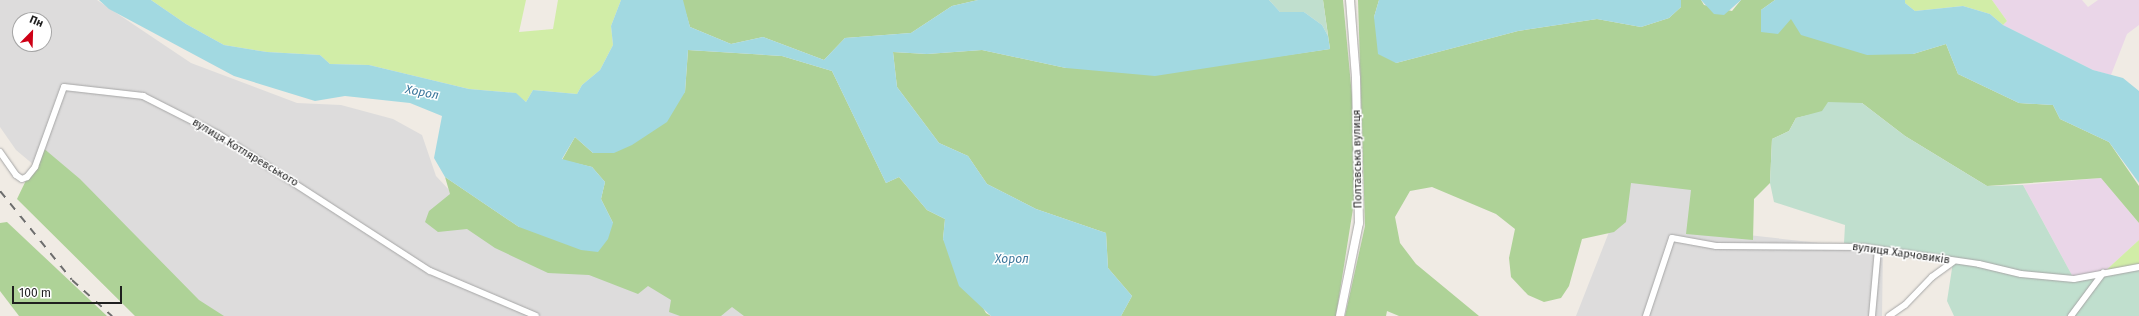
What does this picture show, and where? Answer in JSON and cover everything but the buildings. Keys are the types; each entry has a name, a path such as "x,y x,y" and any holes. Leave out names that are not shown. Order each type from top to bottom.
{"street":[{"name":"Полтавська вулиця","path":"1340,316 1359,223 1356,78 1350,0"},
{"name":"вулиця Котляревського","path":"0,152 16,175 22,179 27,177 35,167 64,87 143,96 218,134 430,271 536,316"},
{"name":"вулиця Харчовиків","path":"1646,316 1672,238 1716,246 1863,247 1953,262 1978,264 2021,274 2074,279 2139,267"},
{"path":"1872,316 1878,249"},
{"path":"1889,316 1905,305 1932,277 1953,262"},
{"path":"2070,316 2103,273"}],"shaded area":[{"path":"0,0 97,0 191,63 297,103 341,105 393,119 422,135 436,176 483,226 721,295 746,316 214,316 16,150 0,127"},
{"path":"1992,0 2082,0 2088,7 2098,0 2139,0 2139,25 2127,34 2111,75 2093,70 2003,25 2007,21"},
{"path":"2101,178 2139,223 2139,240 2103,273 2074,279 2023,185"},
{"path":"1623,181 1700,187 1702,230 1883,250 1882,316 1576,316 1611,227"}],"green space":[{"path":"151,0 526,0 519,32 553,29 558,0 621,0 611,26 613,45 600,70 582,85 577,94 533,90 526,102 515,93 469,89 369,65 330,64 320,55 267,52 224,45 186,24"},
{"path":"682,0 978,0 952,6 911,33 845,38 824,60 763,37 731,44 690,27"},
{"path":"1269,0 1323,0 1328,36 1322,25 1304,12 1280,12"},
{"path":"1323,0 1343,0 1352,96 1355,196 1336,316 1121,316 1132,296 1108,268 1106,233 1036,209 987,184 968,156 939,143 897,87 893,52 927,54 982,50 1066,68 1274,57 1330,49"},
{"path":"1358,0 1379,0 1374,17 1396,63 1518,31 1597,19 1641,27 1669,18 1681,7 1681,0 1701,0 1704,5 1732,11 1741,0 1775,0 1761,10 1913,54 1946,44 1958,74 2019,103 2053,105 2060,119 2109,142 2139,186 2139,223 2101,178 1987,186 1905,136 1862,103 1796,118 1789,131 1772,139 1770,183 1754,199 1753,240 1686,234 1691,190 1631,183 1626,222 1614,232 1582,239 1569,286 1561,298 1544,302 1528,295 1511,277 1509,258 1515,229 1496,214 1432,187 1410,191 1395,217 1400,243 1416,264 1479,316 1399,316 1387,311 1386,316 1345,316 1365,226"},
{"path":"1905,0 1992,0 2007,21 2003,25 1990,14 1963,6 1915,11 1905,3"},
{"path":"688,50 782,56 832,71 886,183 899,177 927,210 945,219 943,239 986,313 991,316 744,316 732,307 721,316 680,316 669,312 671,300 648,286 638,294 589,275 548,273 495,248 467,229 438,232 425,222 429,211 450,194 445,177 519,227 613,223 601,199 605,182 592,167 562,160 575,137 593,153 685,92"},
{"path":"1828,102 1862,103 1905,136 1987,186 2023,185 2074,279 2139,267 2139,316 1954,316 1947,301 1953,262 1844,243 1845,225 1774,202 1770,183 1772,139 1789,131 1796,118 1822,111"},
{"path":"42,147 80,179 199,300 224,316 135,316 17,199"},
{"path":"7,222 107,316 19,316 0,291 0,223"},
{"path":"2139,240 2139,267 2103,273"}],"water":[{"name":"Хорол","path":"99,0 151,0 186,24 224,45 267,52 320,55 330,64 369,65 469,89 516,93 526,102 533,90 577,94 582,85 600,70 613,45 611,26 621,0 683,0 690,27 731,44 763,37 824,60 845,38 911,33 952,6 978,0 1269,0 1280,12 1304,12 1322,25 1328,36 1330,49 1155,76 1066,68 982,50 927,54 893,52 897,87 939,143 968,156 987,184 1036,209 1106,233 1108,268 1132,296 1121,316 991,316 959,286 943,239 945,219 927,210 899,177 886,183 832,71 782,56 688,50 685,92 667,122 632,145 614,153 593,153 575,137 562,159 592,167 605,182 601,199 613,223 608,239 598,252 581,250 519,227 445,177 434,158 442,116 410,103 345,96 315,101 234,76 109,9"},
{"path":"1379,0 1681,0 1681,7 1669,18 1641,27 1597,19 1518,31 1396,63 1378,54 1374,17"},
{"path":"1701,0 1741,0 1724,15 1714,14"},
{"path":"1775,0 1905,0 1905,3 1915,11 1963,6 1990,14 2003,25 2093,70 2123,78 2139,91 2139,183 2109,142 2060,119 2053,105 2019,103 1958,74 1946,44 1913,54 1867,55 1801,35 1791,19 1778,34 1761,32 1761,10"}],"railway":[{"path":"0,191 72,280 112,316"}]}
